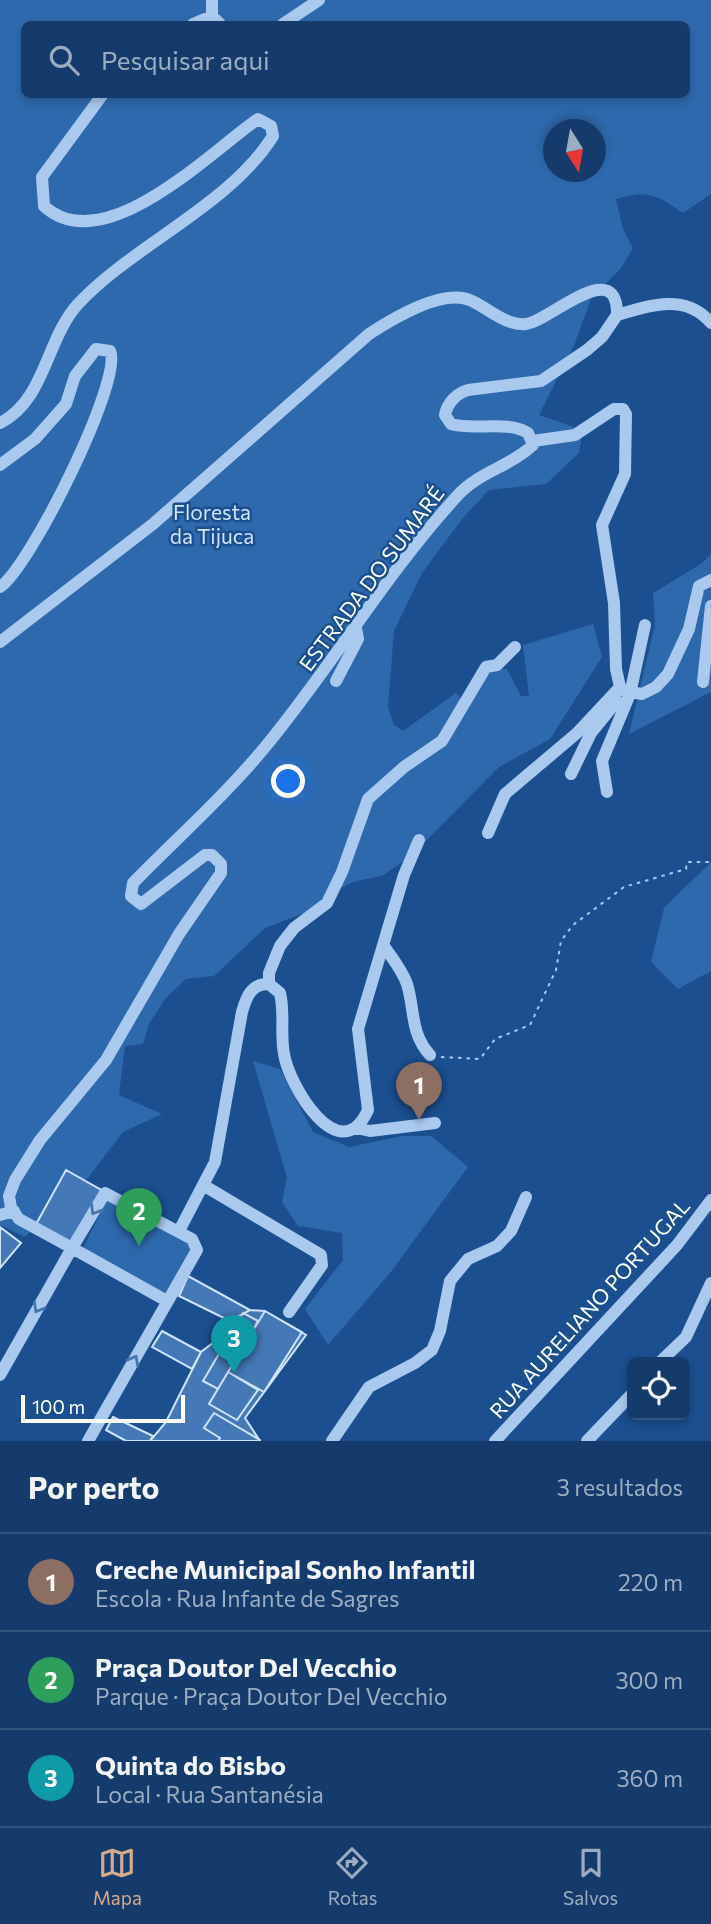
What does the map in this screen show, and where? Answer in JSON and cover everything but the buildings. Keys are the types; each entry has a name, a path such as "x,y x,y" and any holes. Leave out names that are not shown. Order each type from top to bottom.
{"street":[{"path":"212,0 216,20"},
{"path":"288,21 319,0"},
{"path":"0,423 28,401 75,307 91,291 197,211 250,163 273,136 271,126 258,120 197,169 141,202 111,216 85,222 66,222 44,206 40,193 42,177 100,98"},
{"path":"0,642 153,524 369,334 394,318 444,298 460,297 509,321 524,324 537,321 580,294 593,290 610,293 616,298 617,315 602,337 587,350 541,381 461,392 445,411 451,424 463,427 517,428 528,433 533,441 575,435 614,409 623,409 626,414 625,474 602,525 614,603 614,654 625,691"},
{"path":"617,315 680,303 702,312 711,323"},
{"path":"0,466 35,439 65,404 75,376 96,349 110,351 114,358 105,392 61,494 23,563 0,587"},
{"name":"ESTRADA DO SUMARÉ","path":"14,1212 9,1196 15,1180 40,1140 118,1041 179,934 221,873 220,864 212,855 205,855 141,904 131,896 133,883 241,775 356,628 396,571 460,492 483,473 530,448 533,441"},
{"path":"625,691 642,694 656,687 668,674 689,629 699,586 711,580"},
{"path":"703,682 711,606"},
{"path":"607,792 602,761 645,625"},
{"path":"336,681 358,639 356,628"},
{"path":"269,984 269,973 279,946 294,928 327,903 342,872 368,799 404,767 442,741 486,667 497,666 515,647"},
{"path":"570,774 591,733 625,691"},
{"path":"488,833 505,794 625,691"},
{"path":"356,1128 368,1110 358,1040 365,1002 404,875 419,840"},
{"path":"384,946 405,978 413,1028 420,1044 430,1055"},
{"path":"179,1231 203,1185 219,1146 225,1096 245,1001 257,986 269,984 280,993 283,1005 284,1054 304,1099 326,1125 347,1131 356,1128 370,1131 435,1124"},
{"path":"203,1185 321,1255 322,1265 289,1312"},
{"path":"0,1375 106,1193 196,1242 197,1250 88,1441"},
{"path":"332,1441 369,1387 415,1363 432,1350 440,1331 450,1281 468,1259 497,1246 511,1231 526,1197"},
{"name":"RUA AURELIANO PORTUGAL","path":"495,1441 677,1245 711,1200"},
{"path":"0,1215 14,1212 19,1219 167,1301"},
{"path":"665,1357 686,1337 711,1283"},
{"path":"587,1441 627,1399"}],"path":[{"path":"430,1055 470,1061 480,1059 495,1040 525,1030 533,1021 550,985 564,935 580,918 598,909 624,887 685,869 687,862 711,862"}],"green space":[{"name":"Floresta da Tijuca","path":"0,0 711,0 711,194 683,213 659,198 644,194 616,199 623,229 633,248 621,268 591,299 575,343 539,415 583,430 579,453 546,484 489,490 463,518 422,573 394,631 388,707 394,725 403,731 456,693 465,702 488,667 507,669 521,696 529,696 523,645 593,624 602,657 550,739 499,767 410,857 382,876 356,881 332,892 317,908 265,928 214,976 186,979 165,999 149,1024 143,1044 125,1046 119,1095 162,1114 123,1132 88,1178 25,1237 0,1225"},
{"path":"711,554 711,692 629,734 655,625 653,593 701,564"},
{"path":"711,862 711,971 678,989 651,962 664,908"},
{"path":"253,1061 280,1069 313,1132 349,1147 402,1136 431,1136 468,1167 390,1273 328,1345 305,1309 343,1260 342,1233 298,1226 282,1202 287,1178"},
{"path":"108,1198 195,1244 166,1295 83,1248"}],"place":[{"name":"Creche Municipal Sonho Infantil","path":"419,1120"},
{"name":"Praça Doutor Del Vecchio","path":"139,1246"},
{"name":"Quinta do Bisbo","path":"234,1373"}]}
